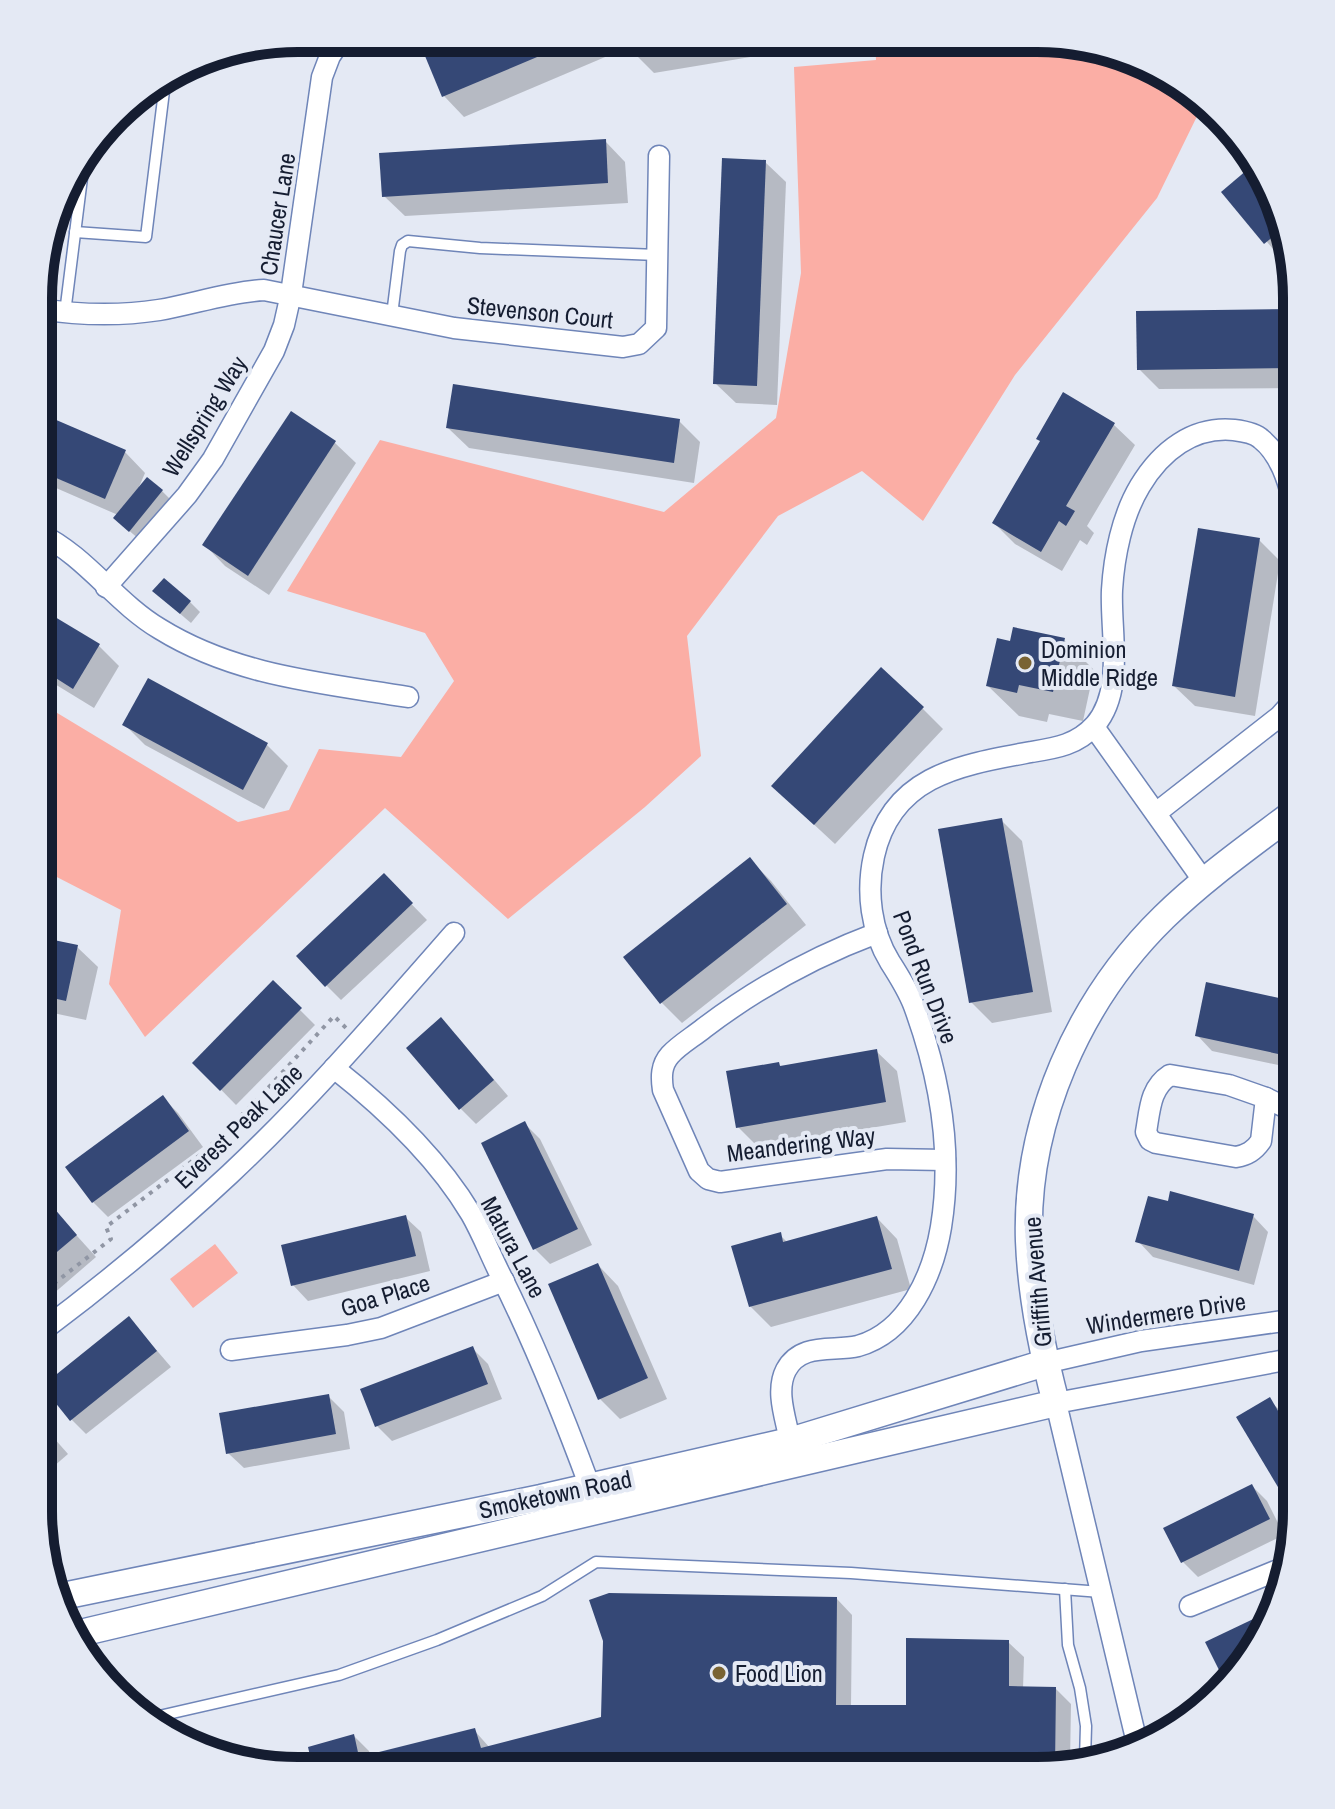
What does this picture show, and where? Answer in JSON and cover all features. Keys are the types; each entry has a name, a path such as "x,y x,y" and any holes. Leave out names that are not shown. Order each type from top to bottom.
{"street":[{"name":"Chaucer Lane","path":"52,311 112,314 159,310 242,291 291,294 322,77 332,53"},
{"name":"Stevenson Court","path":"291,294 454,328 623,347 639,344 650,337 656,328 659,156"},
{"name":"Wellspring Way","path":"106,587 187,495 213,459 274,351 291,294"},
{"path":"1203,880 1094,727 1105,708 1114,662 1112,589 1116,557 1128,509 1141,484 1174,447 1197,432 1240,430 1260,437 1283,464"},
{"path":"52,542 79,561 159,629 196,649 235,665 276,676 408,697"},
{"path":"1156,813 1283,713"},
{"name":"Pond Run Drive","path":"790,1441 781,1391 785,1371 804,1352 859,1345 880,1336 898,1323 912,1305 928,1272 939,1237 945,1200 939,1091 928,1046 913,1002 877,933 870,895 873,859 880,835 891,814 910,792 930,778 953,768 1060,748 1078,740 1094,727"},
{"name":"Griffith Avenue","path":"1135,1736 1045,1363 1029,1239 1031,1187 1037,1149 1065,1059 1092,1008 1119,969 1161,920 1203,880 1283,821"},
{"name":"Everest Peak Lane","path":"52,1323 152,1244 232,1172 334,1068 454,933"},
{"name":"Meandering Way","path":"877,933 836,948 787,972 741,1000 670,1054 661,1076 663,1090 699,1171 708,1179 720,1182 887,1159 945,1160"},
{"name":"Matura Lane","path":"334,1068 401,1127 438,1169 470,1214 558,1399 590,1487"},
{"path":"1266,1098 1261,1141 1248,1155 1236,1157 1156,1143 1150,1140 1146,1132 1153,1093 1160,1082 1170,1075 1229,1085 1266,1098 1282,1106"},
{"name":"Goa Place","path":"231,1350 381,1328 504,1281"},
{"name":"Windermere Drive","path":"1045,1363 1141,1341 1282,1321"},
{"path":"1056,1403 1282,1361"},
{"name":"Smoketown Road","path":"67,1595 590,1487 790,1441 1045,1363"},
{"name":"Smoketown Road","path":"84,1632 360,1564 596,1512 1056,1403"},
{"path":"1190,1606 1275,1571"}],"lane":[{"path":"75,232 146,237 164,91"},
{"path":"65,313 81,183"},
{"path":"392,315 400,251 408,241 480,248 657,255"},
{"path":"162,1715 339,1675 437,1640 542,1596 596,1562 851,1573 1101,1592"},
{"path":"1065,1589 1068,1645 1086,1726 1085,1752"}],"path":[{"path":"52,1285 111,1239 106,1227 204,1152 258,1099 334,1016 346,1028"}],"shaded area":[{"path":"876,52 1069,54 1101,60 1131,71 1160,85 1199,113 1157,198 1015,375 923,521 862,471 778,516 687,636 701,756 645,807 508,919 385,808 145,1037 109,984 121,910 52,875 52,710 238,822 289,810 319,749 401,757 454,681 425,633 287,591 380,440 664,512 776,418 801,273 794,67 876,60"},
{"path":"215,1244 238,1273 193,1308 170,1279"}],"building":[{"path":"433,53 548,53 442,97 425,56"},
{"path":"606,139 608,183 382,197 379,153"},
{"path":"722,158 766,160 757,386 713,384"},
{"path":"1247,170 1258,189 1275,235 1264,244 1221,192"},
{"path":"1283,309 1283,368 1137,370 1136,311"},
{"path":"453,384 680,419 674,463 446,428"},
{"path":"1063,392 1115,423 1066,506 1075,511 1066,526 1059,521 1041,552 992,523 1040,441 1036,439"},
{"path":"291,411 336,441 248,576 202,545"},
{"path":"52,418 126,450 105,499 52,476"},
{"path":"147,477 163,490 129,532 113,518"},
{"path":"1198,528 1260,538 1235,697 1172,686"},
{"path":"164,578 191,601 180,614 152,591"},
{"path":"52,615 100,644 73,689 52,676"},
{"name":"Dominion Middle Ridge","path":"1013,627 1065,638 1053,692 1019,685 1017,693 986,686 997,638 1010,641"},
{"path":"881,667 924,707 814,825 771,786"},
{"path":"148,678 268,743 243,790 122,725"},
{"path":"1002,818 1033,992 969,1003 938,829"},
{"path":"750,857 787,904 660,1004 623,957"},
{"path":"384,873 413,903 325,987 296,956"},
{"path":"52,940 78,945 66,1001 52,998"},
{"path":"273,980 302,1008 220,1091 192,1063"},
{"path":"1206,982 1282,999 1282,1055 1195,1036"},
{"path":"441,1017 494,1080 459,1110 406,1048"},
{"path":"877,1049 886,1102 736,1128 726,1071 779,1062 780,1066"},
{"path":"163,1095 189,1131 92,1203 65,1167"},
{"path":"525,1121 578,1229 533,1250 481,1143"},
{"path":"1170,1191 1254,1214 1239,1271 1135,1242 1148,1196 1168,1201"},
{"path":"52,1206 77,1235 52,1256"},
{"path":"406,1215 416,1256 291,1286 281,1245"},
{"path":"877,1216 892,1269 749,1307 731,1246 781,1232 783,1242"},
{"path":"598,1263 648,1378 598,1400 548,1284"},
{"path":"129,1316 157,1351 70,1421 52,1398 52,1378"},
{"path":"473,1346 488,1384 375,1427 360,1389"},
{"path":"329,1394 336,1434 226,1454 219,1413"},
{"path":"1270,1397 1282,1418 1282,1494 1236,1417"},
{"path":"1252,1484 1270,1519 1181,1563 1163,1528"},
{"name":"Food Lion","path":"609,1593 837,1597 836,1705 906,1705 906,1638 1009,1640 1009,1686 1056,1687 1055,1756 359,1757 475,1728 481,1748 601,1717 603,1641 589,1600"},
{"path":"1260,1616 1242,1648 1221,1674 1205,1642"},
{"name":"Food Lion","path":"354,1734 359,1757 310,1757 308,1747"}],"place":[{"name":"Dominion Middle Ridge","path":"1025,663"},
{"name":"Food Lion","path":"719,1673"}]}
